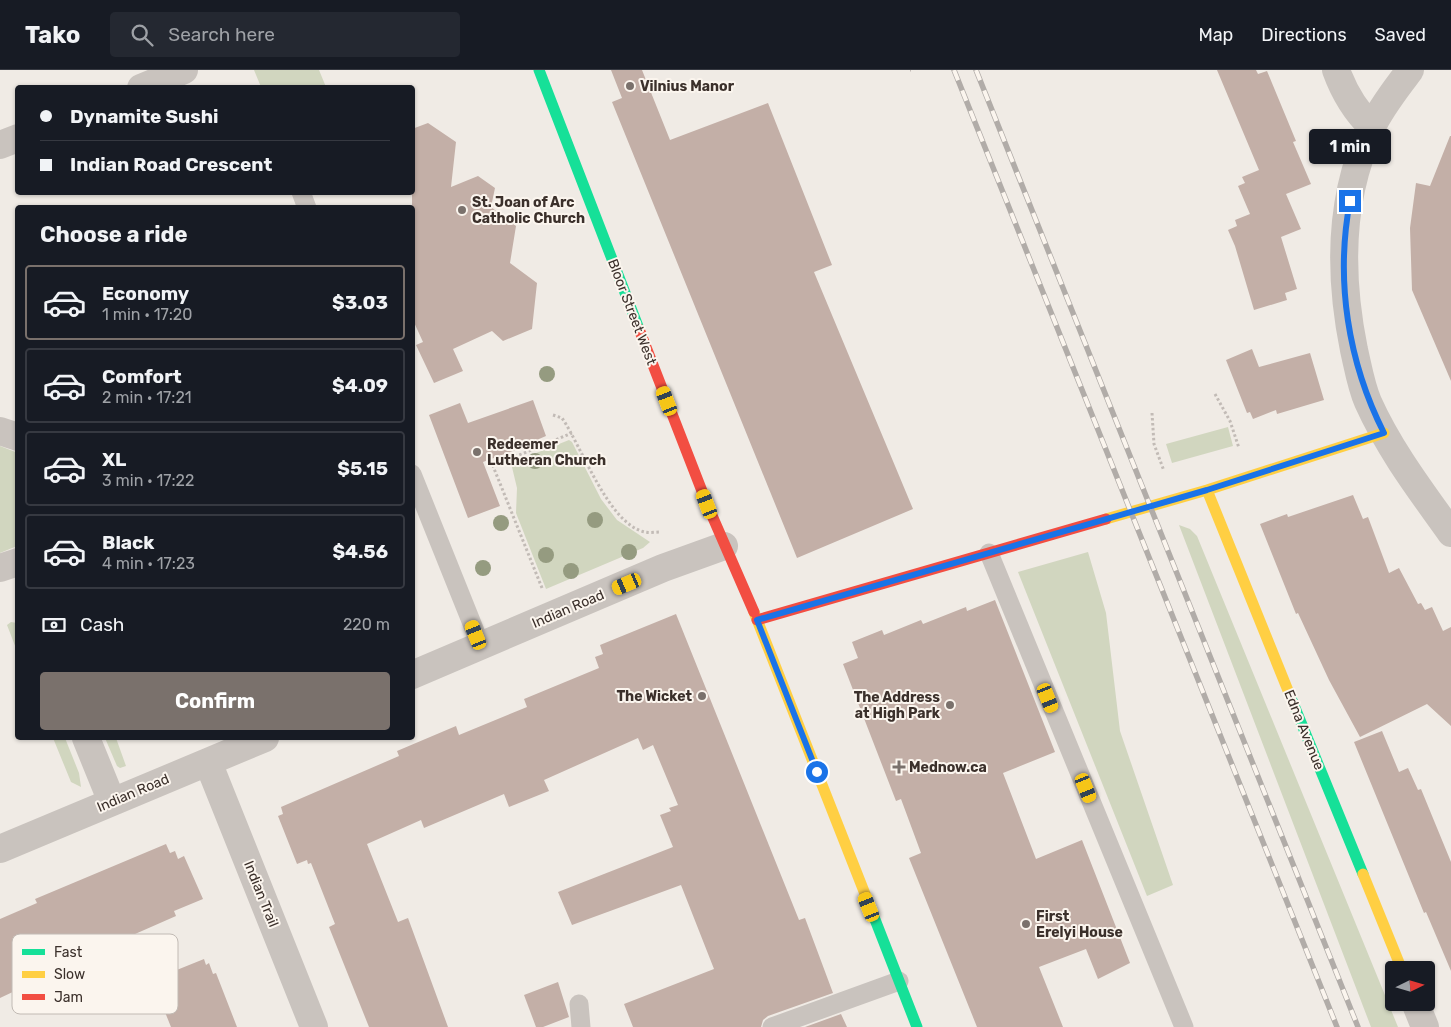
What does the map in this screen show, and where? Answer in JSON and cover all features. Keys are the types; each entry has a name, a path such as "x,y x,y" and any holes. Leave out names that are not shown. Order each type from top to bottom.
{"street":[{"path":"148,85 184,70"},
{"name":"Bloor Street West","path":"539,70 724,546 757,620 917,1027"},
{"path":"1336,70 1342,87 1359,114 1372,127"},
{"path":"1410,70 1372,127 1355,175 1347,214 1343,261 1346,310 1358,369 1367,400 1384,433 1451,533"},
{"path":"0,145 15,139"},
{"path":"0,431 15,436"},
{"path":"757,620 1207,490 1384,433"},
{"name":"Edna Avenue","path":"1207,490 1398,961"},
{"name":"Indian Road","path":"415,674 664,568 724,546"},
{"path":"87,740 112,802"},
{"name":"Indian Road","path":"0,849 260,740"},
{"name":"Indian Trail","path":"208,762 314,1027"},
{"path":"1419,1011 1425,1027"}],"lane":[{"path":"415,481 481,646"},
{"path":"989,553 1184,1027"},
{"path":"772,1027 899,981"},
{"path":"579,1004 581,1027"}],"path":[{"path":"1215,394 1230,421 1240,451"},
{"path":"1152,413 1154,444 1164,473"},
{"path":"553,415 562,418 572,433 607,501 620,517 645,532 661,532"},
{"path":"545,595 493,466 572,433"}],"green space":[{"path":"254,70 319,70 325,85 260,85"},
{"path":"1228,427 1233,446 1172,463 1166,444"},
{"path":"569,440 572,442 601,499 617,520 650,542 643,548 546,589 516,513 517,488 511,463"},
{"path":"0,446 15,452 15,547 0,553"},
{"path":"1179,525 1190,529 1197,536 1385,995 1385,1011 1391,1011 1398,1027 1371,1027"},
{"path":"1088,552 1106,613 1120,731 1173,885 1147,896 1018,572"},
{"path":"11,622 15,623 15,646 7,625"},
{"path":"54,740 66,740 79,773 81,787 71,782"},
{"path":"106,740 117,740 126,766 120,768 117,766"}],"building":[{"path":"611,70 642,70 670,140 768,103 832,265 814,272 913,509 797,558 612,102 622,98"},
{"path":"1217,70 1256,70 1258,74 1267,71 1296,141 1293,142 1311,184 1286,194 1301,229 1281,237 1297,289 1285,293 1287,300 1254,310 1235,246 1228,230 1237,226 1235,220 1250,214 1238,186 1245,183 1242,177 1259,170"},
{"path":"428,123 456,142 451,187 478,176 495,188 491,207 516,226 510,263 537,283 532,329 503,341 492,331 453,349 463,371 434,383 416,345 423,342 415,325 415,205 412,205 412,195 415,195 415,128"},
{"path":"1450,136 1451,381 1412,290 1410,228 1416,183 1430,186"},
{"path":"1252,349 1259,367 1310,353 1324,400 1277,414 1276,410 1253,419 1250,412 1247,413 1226,360"},
{"name":"Redeemer Lutheran Church","path":"533,400 546,436 539,439 539,441 483,462 500,506 468,518 429,415 460,403 468,423"},
{"path":"1353,495 1363,519 1368,517 1389,573 1399,568 1418,604 1421,603 1425,610 1432,607 1443,631 1451,627 1451,726 1427,704 1360,737 1329,680 1298,613 1296,614 1260,524 1287,514 1288,517"},
{"path":"995,600 1055,752 1003,773 1036,859 1082,840 1130,963 1098,979 1086,949 1039,967 1063,1027 977,1027 909,858 921,853 901,799 896,801 843,664 858,658 852,642 882,630 884,635 921,620 923,624 966,607 967,611"},
{"path":"676,614 799,920 805,918 833,993 768,1016 763,1020 761,1027 633,1027 624,1004 714,969 681,885 572,925 558,892 673,847 660,815 671,811 669,808 678,805 653,745 643,750 638,738 544,780 549,791 509,807 504,794 424,828 421,820 367,844 398,922 408,918 448,1027 369,1027 329,927 335,924 311,863 308,864 307,860 297,864 278,816 283,814 281,807 399,756 397,751 456,726 459,735 527,707 524,699 599,668 595,657 603,654 600,645"},
{"path":"1382,731 1399,772 1408,768 1418,790 1421,789 1451,862 1451,971 1426,912 1424,913 1354,742"},
{"path":"166,844 170,853 175,851 178,859 184,856 203,899 174,911 176,916 135,934 12,934 12,992 0,998 0,919 37,903 35,899"},
{"path":"204,959 206,965 209,963 213,974 216,973 237,1027 171,1027 166,1014 178,1014 178,970"},
{"path":"558,982 569,1017 543,1027 536,1027 524,995"},
{"path":"841,1014 847,1027 805,1027"}],"railway":[{"path":"954,70 1337,1027"},
{"path":"976,70 1358,1027"}],"traffic: fast":[{"path":"539,70 639,329"},
{"path":"1289,693 1363,874"},
{"path":"867,899 917,1027"}],"traffic: slow":[{"path":"1106,519 1207,490 1384,433"},
{"path":"1207,490 1289,693"},
{"path":"754,612 867,899"},
{"path":"1363,874 1398,961"}],"traffic: jam":[{"path":"639,329 707,504 754,612"},
{"path":"757,620 1106,519"}],"place":[{"name":"Vilnius Manor","path":"630,86"},
{"name":"St. Joan of Arc Catholic Church","path":"462,210"},
{"name":"Redeemer Lutheran Church","path":"477,452"},
{"name":"The Wicket","path":"702,696"},
{"name":"The Address at High Park","path":"950,705"},
{"name":"Mednow.ca","path":"899,767"},
{"name":"First Erelyi House","path":"1026,924"}],"route":[{"path":"817,772 757,620 1207,490 1384,433 1367,400 1358,369 1346,310 1343,261 1350,201"}]}
